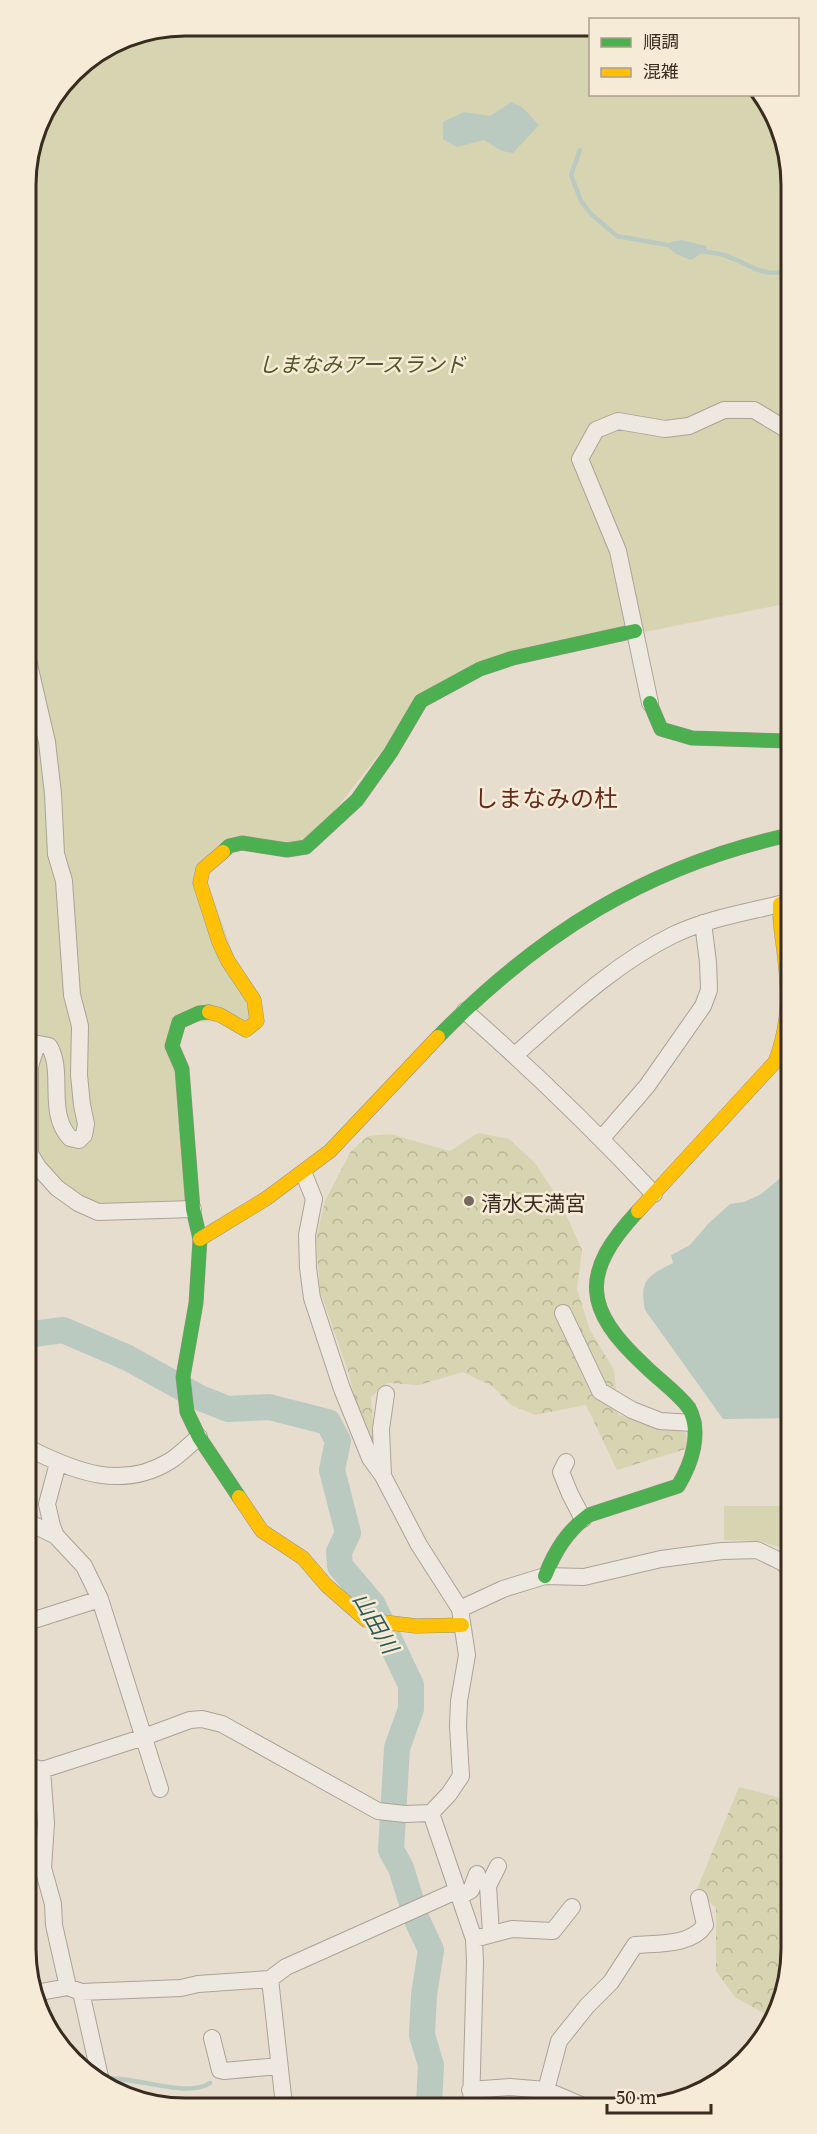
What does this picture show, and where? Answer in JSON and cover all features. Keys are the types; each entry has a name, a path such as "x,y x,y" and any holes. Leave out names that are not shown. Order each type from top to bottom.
{"street":[{"path":"781,426 754,410 724,410 689,426 665,429 618,421 596,430 580,459 618,551 650,703 661,729 692,738 781,741"},
{"path":"635,631 513,658 480,669 421,701 391,752 357,800 306,847 287,850 242,843 229,846 203,869 200,883 219,942 228,961 254,1000 258,1021 246,1030 216,1012 198,1011 179,1022 172,1046 182,1069 193,1209 200,1239 196,1303 183,1377 187,1412 199,1437 262,1531 303,1558 326,1585 366,1620 416,1626 461,1617 503,1589 545,1575 584,1577 661,1559 734,1551 757,1550 781,1562"},
{"path":"36,695 47,742 53,794 56,854 64,881 72,995 80,1026 79,1076 86,1124 80,1140 70,1138 61,1128 55,1088 54,1054 49,1046 39,1044 36,1048"},
{"path":"200,1239 240,1217 304,1174 337,1144 465,1011 514,966 537,949 601,906 648,883 706,857 781,837"},
{"path":"515,1055 606,979 673,935 703,923 781,905"},
{"path":"781,911 779,915 781,933"},
{"path":"602,1138 647,1086 703,1006 709,990 703,923"},
{"path":"465,1011 602,1138 654,1194"},
{"path":"545,1575 564,1536 583,1519 589,1515 678,1486 686,1474 695,1448 692,1412 616,1338 601,1312 595,1287 598,1264 608,1245 774,1064 781,1052"},
{"path":"36,1164 57,1188 78,1203 98,1212 193,1209"},
{"path":"36,1768 144,1737 190,1720 202,1719 222,1724 378,1811 405,1814 431,1813 449,1794 461,1776 458,1725 466,1654 461,1617 419,1545 383,1476 370,1458 356,1426 312,1298 308,1268 308,1235 314,1199 304,1174"},
{"path":"563,1313 600,1391 632,1410 660,1421 693,1423"},
{"path":"383,1476 381,1429 386,1394"},
{"path":"36,1452 58,1463 103,1477 138,1475 170,1461 199,1437"},
{"path":"566,1462 561,1472 583,1519"},
{"path":"56,1536 47,1504 58,1463"},
{"path":"36,1526 56,1536 84,1566 100,1599 160,1789"},
{"path":"36,1619 100,1599"},
{"path":"36,1773 46,1823 43,1868 36,1873 53,1904 54,1925 98,2070"},
{"path":"431,1813 474,1939 476,1962 471,2098 510,2087 546,2090 565,2098"},
{"path":"491,1933 488,1886 498,1866"},
{"path":"42,1991 181,1988 198,1984 270,1979 286,1967 471,1890 477,1874"},
{"path":"546,2090 559,2041 587,2006 611,1983 635,1945 685,1940 700,1932 705,1924 699,1898"},
{"path":"474,1939 512,1929 553,1931 572,1907"},
{"path":"270,1979 283,2098"},
{"path":"212,2038 220,2070 279,2066"}],"green space":[{"name":"しまなみアースランド","path":"185,36 589,36 589,96 751,96 770,128 780,166 781,605 539,653 421,701 306,847 242,843 203,869 257,1021 179,1022 193,1209 98,1212 36,1161 36,175 41,146 51,119 73,87 94,67 110,56 146,41"},
{"path":"478,1133 509,1139 535,1163 560,1201 582,1250 577,1289 590,1330 614,1370 618,1415 685,1432 689,1448 617,1470 586,1405 535,1415 511,1405 492,1386 463,1372 419,1385 388,1383 371,1397 374,1439 365,1440 348,1371 320,1291 316,1239 325,1201 351,1151 368,1136 390,1134 450,1151"},
{"path":"724,1506 781,1506 781,1548 760,1541 724,1540"},
{"path":"739,1787 781,1799 781,1959 773,1997 766,2014 735,1997 716,1971 716,1908 697,1889"}],"shaded area":[{"path":"511,102 522,107 539,125 513,153 502,151 484,140 457,147 443,139 443,122 464,112 490,116"},
{"path":"682,240 706,246 707,250 691,260 676,254 668,247 671,242"},
{"path":"781,1177 781,1418 723,1419 645,1310 643,1291 647,1280 652,1275 673,1263 671,1255 690,1245 730,1204 744,1202 761,1194"}],"waterway":[{"path":"580,150 571,175 581,201 591,214 617,236 673,246"},
{"path":"699,251 724,255 762,271 781,273"},
{"name":"山田川","path":"36,1334 63,1330 128,1358 200,1398 228,1409 269,1407 328,1422 338,1441 332,1470 348,1533 339,1552 340,1566 373,1605 411,1685 411,1709 397,1748 391,1850 401,1868 417,1920 431,1950 424,1995 422,2035 431,2065 429,2098"},
{"path":"112,2079 188,2089 210,2083"}],"traffic: fast":[{"path":"223,852 229,846 242,843 287,850 306,847 357,800 391,752 421,701 480,669 513,658 635,631"},
{"path":"650,703 661,729 692,738 781,741"},
{"path":"438,1037 516,966 556,936 598,909 642,885 689,865 737,848 781,837"},
{"path":"209,1012 199,1013 179,1022 172,1046 182,1069 193,1209 200,1239 196,1303 183,1377 187,1412 199,1437 239,1497"},
{"path":"545,1576 562,1542 589,1515 678,1486 694,1448 695,1428 689,1408 625,1346 600,1308 596,1290 598,1272 606,1253 619,1233 638,1211"}],"traffic: slow":[{"path":"209,1012 220,1015 246,1030 257,1021 254,1000 228,961 219,942 200,883 203,869 223,852"},
{"path":"781,904 781,930"},
{"path":"200,1239 267,1198 330,1151 438,1037"},
{"path":"638,1211 775,1062 781,1044"},
{"path":"239,1497 262,1531 303,1558 326,1585 366,1620 416,1626 462,1625"}],"place":[{"name":"清水天満宮","path":"469,1201"}],"district":[{"name":"しまなみの杜","path":"546,796"}]}
